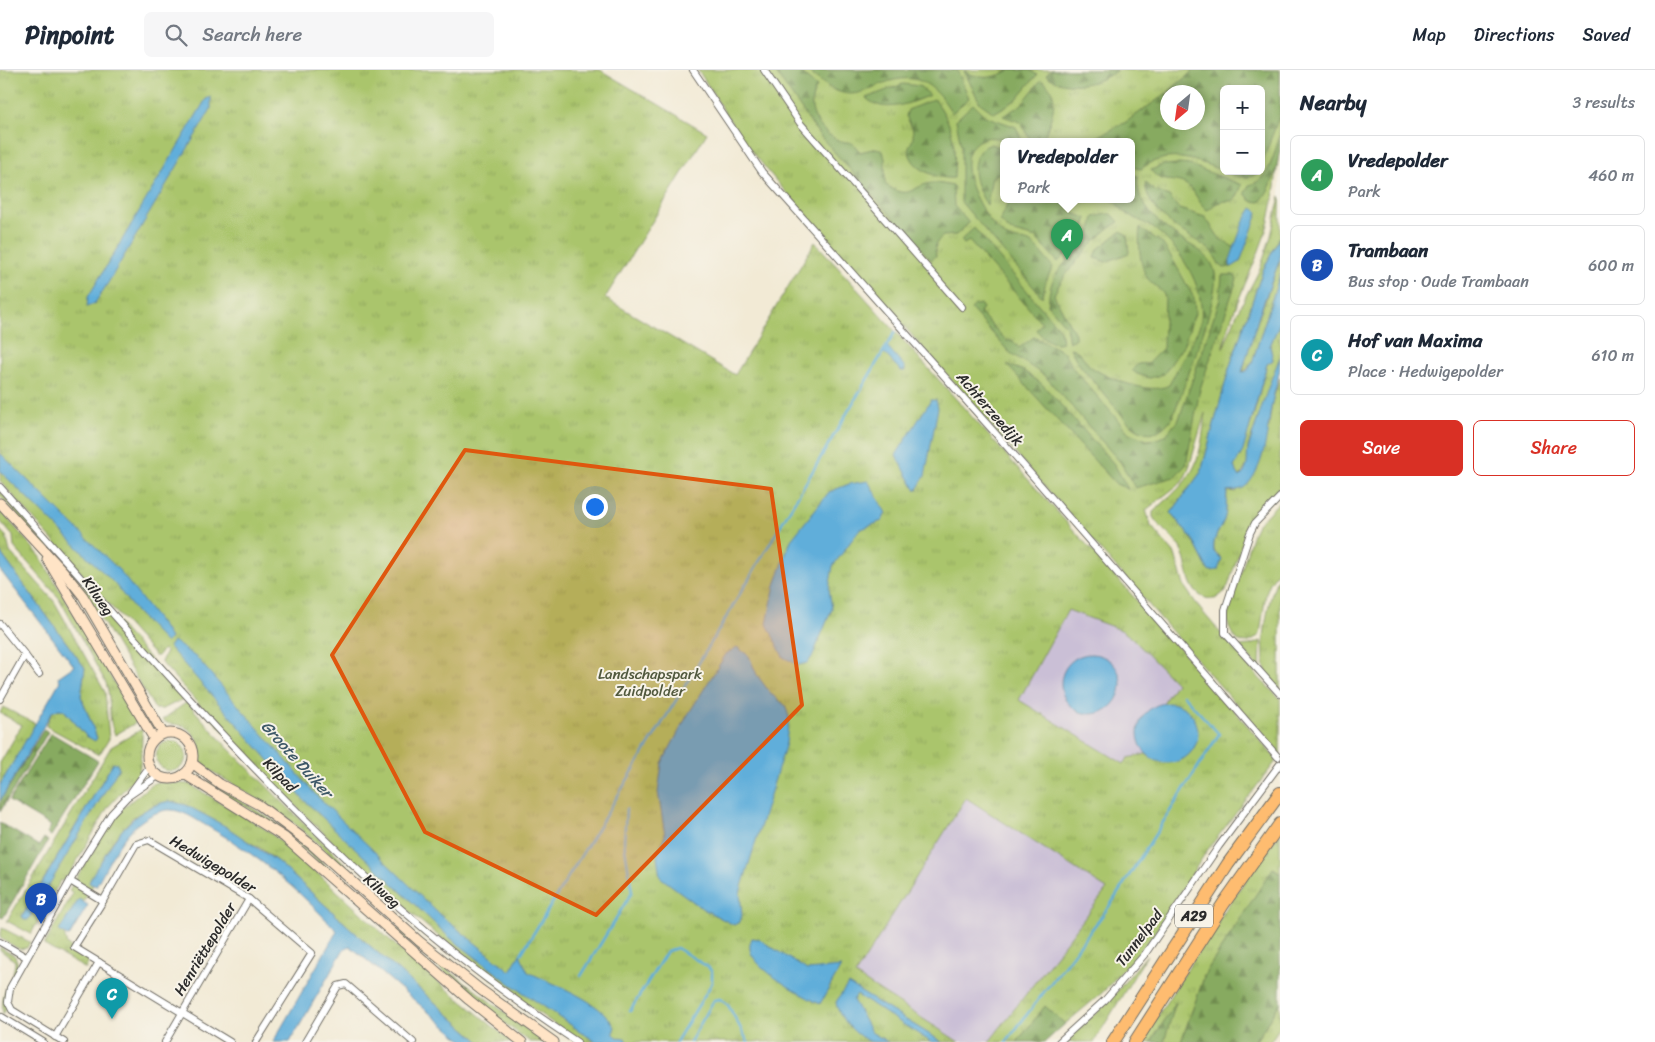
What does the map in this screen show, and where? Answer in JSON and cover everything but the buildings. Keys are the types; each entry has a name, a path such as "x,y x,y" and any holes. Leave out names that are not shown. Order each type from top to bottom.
{"highway":[{"name":"A29","path":"1112,1042 1228,864 1280,792"},
{"name":"A29","path":"1135,1042 1224,903 1280,824"}],"main road":[{"name":"Kilweg","path":"0,502 63,571 83,596 164,733"},
{"name":"Kilweg","path":"28,533 47,559 154,739"},
{"path":"164,733 173,733 186,740 192,748 192,763 184,774 173,779 158,776 149,767 147,752 154,739 164,733"},
{"name":"Kilweg","path":"192,763 220,784 259,805 305,839 419,941 488,995 554,1042"},
{"name":"Kilweg","path":"184,774 284,837 469,1000 522,1042"}],"street":[{"name":"Achterzeedijk","path":"693,70 762,172 995,432 1279,761"},
{"path":"764,70 800,123 962,306"},
{"name":"Kilpad","path":"0,487 188,698 330,844 400,908 447,947 494,984 577,1042"},
{"path":"1280,497 1253,528 1225,610 1225,633 1280,694"},
{"path":"0,624 39,674"},
{"path":"1,697 25,655"},
{"name":"Tunnelpad","path":"1059,1042 1105,1000 1144,954 1279,761"},
{"path":"64,1042 12,1010 8,995 26,957 110,814 127,797 149,767"},
{"path":"127,797 158,776"},
{"name":"Hedwigepolder","path":"230,1042 74,947 136,844 149,840 249,899 312,953 256,1042"},
{"path":"70,881 103,901"},
{"name":"Henriëttepolder","path":"165,1042 249,899"},
{"path":"0,942 26,957"},
{"path":"55,1037 99,962"},
{"path":"305,1042 338,986 346,984 413,1042"},
{"path":"12,1010 1,1019 43,1042"}],"highlighted area":[{"path":"465,450 771,489 802,705 596,915 425,832 332,655"}],"shaded area":[{"path":"1068,610 1121,630 1131,637 1176,683 1199,734 1124,764 1019,700"},
{"path":"966,798 1107,889 989,1042 959,1042 855,975"}],"green space":[{"name":"Landschapspark Zuidpolder","path":"0,70 600,70 707,133 605,298 735,375 815,242 1202,673 1277,760 1206,852 1150,940 1103,992 1065,1024 1045,1007 1017,1042 989,1042 1107,889 966,798 855,975 959,1042 942,1042 852,987 860,996 931,1042 619,1042 512,968 510,971 398,889 477,959 596,1042 581,1042 523,1002 466,959 412,914 307,817 208,715 161,662 166,652 163,649 158,656 155,656 0,481 0,471 8,478 0,468","holes":["1068,610 1121,630 1131,637 1176,683 1163,703 1166,703 1154,760 1146,754 1128,758 1124,764 1019,700"]},
{"path":"698,70 1280,70 1277,165 1273,202 1264,237 1232,316 1223,349 1238,311 1260,269 1271,236 1280,196 1280,237 1263,270 1229,369 1201,472 1171,513 1193,540 1205,564 1220,556 1214,551 1214,541 1225,516 1227,491 1236,492 1269,425 1272,402 1280,378 1280,486 1249,522 1228,586 1215,599 1205,598 1193,588 1181,549 1153,517 1153,512 1178,489 1192,470 1201,447 1205,413 1188,471 1182,482 1146,510 1151,526 1175,554 1184,586 1201,610 1260,679 1280,698 1280,754 777,182 741,138"},
{"path":"774,70 798,70 817,87 812,103 815,118 832,137 842,142 852,143 860,152 877,148 883,151 885,159 885,184 900,192 911,191 933,183 953,186 954,206 969,223 956,235 943,236 935,247 936,256 931,260 820,136"},
{"path":"807,70 957,70 969,98 952,113 937,93 921,81 901,79 889,81 860,92 847,94 828,87"},
{"path":"1010,70 1030,70 1037,75 1016,100 994,113 980,103 964,71 976,76 992,77"},
{"path":"1052,70 1117,70 1092,82 1072,84 1054,80 1046,75"},
{"path":"1194,70 1280,70 1280,114 1265,155 1265,85 1220,85 1220,170 1194,160 1176,158 1159,160 1141,169 1135,168 1135,138 1096,138 1126,122 1160,98 1160,130 1205,130 1205,85 1176,85"},
{"path":"1041,80 1048,86 1054,100 1044,138 1029,138 1020,122 1003,116 1021,105"},
{"path":"903,84 919,86 930,95 906,104 889,107 873,103 866,98"},
{"path":"934,99 950,126 955,156 954,178 932,175 919,167 910,155 909,147 913,134 906,116 908,110"},
{"path":"973,104 985,116 1016,127 1021,138 985,138 973,145 967,157 967,172 979,203 998,230 1009,238 1032,244 1053,267 1046,281 1042,297 961,202 961,146 956,120"},
{"path":"1280,135 1278,162 1270,187 1260,202 1251,201 1245,193 1249,185 1265,175"},
{"path":"991,144 1000,147 1000,173 992,177 987,205 979,191 974,169 977,155 982,148"},
{"path":"1163,165 1190,165 1242,185 1234,200 1217,203 1207,210 1187,185 1162,179 1151,170"},
{"path":"1135,175 1138,176 1139,194 1149,211 1171,232 1205,255 1210,260 1215,273 1215,285 1207,321 1173,416 1162,428 1151,433 1139,430 1126,420 1078,363 1070,348 1079,353 1090,366 1106,376 1140,387 1161,388 1169,385 1199,328 1201,301 1191,274 1175,249 1156,230 1116,203 1135,203"},
{"path":"1236,175 1253,175 1250,177"},
{"path":"1145,182 1155,191 1169,196 1179,209 1205,217 1220,239 1235,248 1230,263 1232,267 1224,268 1209,249 1169,222 1152,204 1147,194"},
{"path":"1008,203 1063,203 1072,213 1087,218 1079,240 1058,262 1036,238 1010,231 1000,221"},
{"path":"1112,214 1119,222 1112,226 1082,254 1064,277 1054,295 1075,334 1075,339 1069,342 1066,326 1048,305 1051,286 1062,267 1084,244 1092,228 1094,217"},
{"path":"974,228 1060,330 1062,342 1051,342 1036,330 1042,323 969,241 964,244 961,240"},
{"path":"1140,228 1162,243 1172,258 1194,298 1195,313 1183,346 1164,374 1150,378 1137,374 1132,370 1138,364 1148,363 1163,348 1165,297 1148,279 1143,269 1139,240"},
{"path":"1121,231 1127,235 1129,253 1106,262 1095,258 1098,249"},
{"path":"1280,259 1280,274 1252,363 1243,373 1248,348"},
{"path":"1222,275 1234,275 1237,279 1200,389 1186,465 1174,477 1135,488 1121,463 1045,376 1009,352 971,309 975,305 980,304 983,308 980,313 1007,341 1012,340 1019,348 1034,337 1064,352 1072,367 1129,433 1147,440 1157,439 1166,435 1179,419 1220,299"},
{"path":"1280,322 1280,357 1248,446 1248,463 1240,477 1234,467 1235,462 1253,418 1267,364 1273,360 1270,346"},
{"path":"1007,365 1024,371 1042,384 1114,464 1128,489 1116,484"},
{"path":"0,491 183,696 183,699 163,709 155,709 104,624 65,568 0,496"},
{"path":"1280,501 1280,568 1266,593 1260,634 1253,640 1242,642 1230,630 1227,617 1253,533 1257,525"},
{"path":"0,510 40,556 137,722 115,735 111,723 106,683 59,598 14,547 13,536 0,521"},
{"path":"0,530 6,536 10,552 54,601 105,692 109,739 99,755 46,726 52,712 59,709 64,710 86,736 97,738 81,696 85,668 0,552"},
{"path":"1280,574 1280,689 1267,674 1264,661 1264,636 1268,607"},
{"path":"1261,641 1260,670 1240,646"},
{"path":"187,702 226,746 351,870 349,871 289,819 200,764 200,748 194,734 185,727 162,720"},
{"path":"3,707 36,724 0,785 0,763 22,725 0,713"},
{"path":"44,729 48,732 0,812 0,801"},
{"path":"142,729 139,773 108,807 65,882 61,880 31,934 7,921 111,747","holes":["113,763 24,920 22,916"]},
{"path":"51,733 98,761 51,836 47,833 51,826 9,801"},
{"path":"171,741 182,745 186,756 182,767 171,771 160,767 156,756 160,745"},
{"path":"208,781 274,821 427,954 544,1042 530,1042 489,1012 284,832 248,808 206,784"},
{"path":"158,782 189,784 264,828 299,856 415,963 512,1042 480,1042 361,938 278,862 260,848 176,802 154,805 132,818 112,842 89,882 93,885 83,902 79,899 59,932 64,934 67,945 89,959 86,969 44,945 73,893 69,890 114,815 152,784"},
{"path":"0,823 39,846 44,838 48,841 3,918 0,917"},
{"path":"1280,833 1280,873 1274,868 1206,972 1181,1042 1141,1042 1232,899"},
{"path":"1273,868 1280,873 1280,1003 1255,1042 1181,1042 1206,972"},
{"path":"2,928 30,942 27,948 19,949 0,938"},
{"path":"0,947 15,956 18,964 7,990 7,1008 3,1014 3,998 15,961 0,950"},
{"path":"1147,955 1094,1042 1064,1042 1108,1002"},
{"path":"1176,1002 1164,1042 1151,1042"},
{"path":"1280,1003 1280,1027 1270,1042 1255,1042"},
{"path":"1045,1006 1065,1024 1045,1042 1017,1042"}],"water":[{"path":"211,97 211,109 108,283 95,303 87,307 88,297 206,99"},
{"path":"1252,208 1258,212 1257,216 1240,262 1232,267 1230,266 1230,260 1243,223"},
{"path":"1280,237 1280,259 1260,312 1242,372 1247,371 1252,363 1280,274 1280,322 1270,346 1273,360 1267,364 1243,451 1234,467 1240,477 1247,466 1249,445 1280,357 1279,376 1265,445 1259,466 1248,484 1241,489 1227,491 1225,517 1215,539 1214,547 1214,552 1222,559 1218,570 1211,571 1208,570 1193,540 1171,513 1201,472 1229,369 1263,270"},
{"path":"887,346 905,367 905,371 901,371 883,352"},
{"path":"931,400 936,400 938,408 925,476 916,491 896,455"},
{"path":"0,453 119,570 164,628 170,638 166,643 137,613 114,583 0,471"},
{"path":"868,481 886,513 882,521 859,530 833,566 829,589 832,609 812,657 807,663 798,665 783,657 767,624 775,585 791,540 829,492 849,484"},
{"path":"0,552 85,668 81,696 97,738 95,741 86,736 64,710 59,709 52,712 0,801 0,785 60,681 58,677 74,666 0,570"},
{"path":"173,641 197,658 316,795 439,914 510,971 520,954 528,972 588,1001 608,1017 615,1027 613,1033 617,1037 625,1038 627,1042 596,1042 512,985 449,937 303,799 169,647"},
{"path":"737,647 749,656 757,675 771,694 785,705 789,717 786,743 740,893 742,915 740,922 734,925 703,909 660,877 657,856 665,835 658,792 662,763 687,716 726,654"},
{"path":"1091,654 1108,659 1116,667 1121,684 1116,701 1108,709 1091,714 1074,709 1066,701 1061,684 1066,667 1074,659"},
{"path":"1168,703 1185,708 1193,716 1198,733 1193,750 1185,758 1168,763 1151,758 1143,750 1138,733 1143,716 1151,708"},
{"path":"113,763 117,763 119,768 28,920 24,920 22,917"},
{"path":"169,801 186,805 225,826 278,862 361,938 480,1042 464,1042 350,946 344,949 290,1042 273,1042 337,931 276,873 226,837 186,814 168,810 150,816 130,831 115,852 96,886 89,883 115,840 129,823 147,809"},
{"path":"79,899 88,905 69,937 59,931"},
{"path":"752,938 759,939 807,970 841,967 820,1004 779,981 759,964 750,949"},
{"path":"848,984 942,1042 931,1042 857,995 853,1000 871,1032 888,1042 866,1040 849,1026 837,1008 836,1002"}],"waterway":[{"path":"521,954 708,648 895,332"},
{"path":"1006,1042 1111,904 1219,734 1183,695"},
{"path":"581,976 632,892 624,842 626,809"},
{"path":"630,1011 667,951 677,948 708,967 712,972 712,983 676,1042"},
{"path":"690,1042 714,1000 720,999 728,1005 748,1042"}],"place":[{"name":"Vredepolder","path":"1067,260"},
{"name":"Trambaan","path":"41,924"},
{"name":"Hof van Maxima","path":"112,1019"}],"water label":[{"name":"Groote Duiker","path":"297,759"}]}
